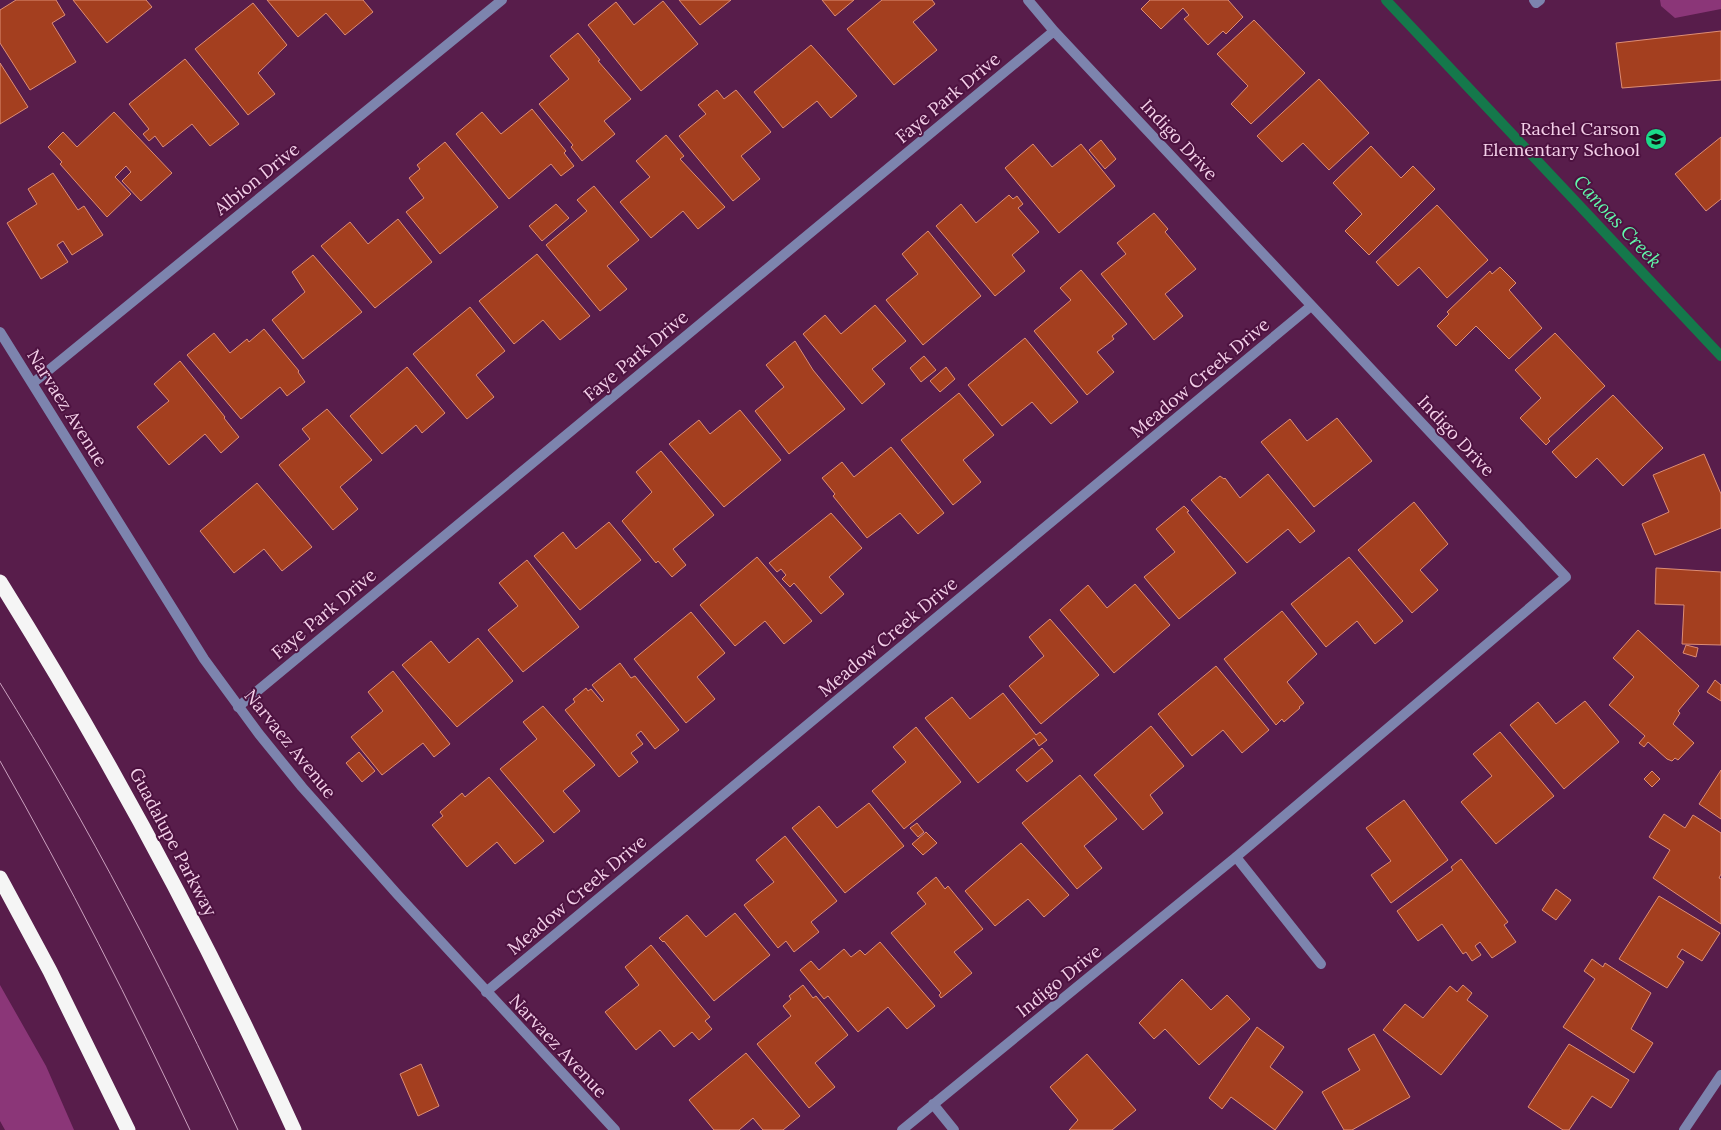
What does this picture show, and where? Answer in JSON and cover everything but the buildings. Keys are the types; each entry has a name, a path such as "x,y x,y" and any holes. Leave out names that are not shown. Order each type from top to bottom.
{"highway":[{"name":"Guadalupe Parkway","path":"0,582 52,665 177,888 248,1030 294,1130"},
{"path":"0,878 50,971 128,1130"}],"street":[{"name":"Albion Drive","path":"32,383 502,0"},
{"name":"Indigo Drive","path":"902,1130 1236,857 1566,577 1054,31 1028,0"},
{"path":"1534,0 1536,3 1540,0"},
{"name":"Faye Park Drive","path":"238,706 1054,31"},
{"name":"Meadow Creek Drive","path":"486,992 1311,306"},
{"name":"Narvaez Avenue","path":"0,332 204,659 238,706 302,787 486,992 615,1130"},
{"path":"1236,857 1321,964"},
{"path":"1684,1130 1721,1075"},
{"path":"933,1104 954,1130"}],"shaded area":[{"path":"1660,0 1721,0 1721,9 1675,18 1661,6"},
{"path":"0,985 46,1066 74,1130 5,1130 0,1121"}],"waterway":[{"name":"Canoas Creek","path":"1386,0 1721,356"}],"tram line":[{"path":"0,683 65,792 126,903 238,1130"},
{"path":"0,761 98,943 190,1130"}],"place":[{"name":"Rachel Carson Elementary School","path":"1656,139"}]}
